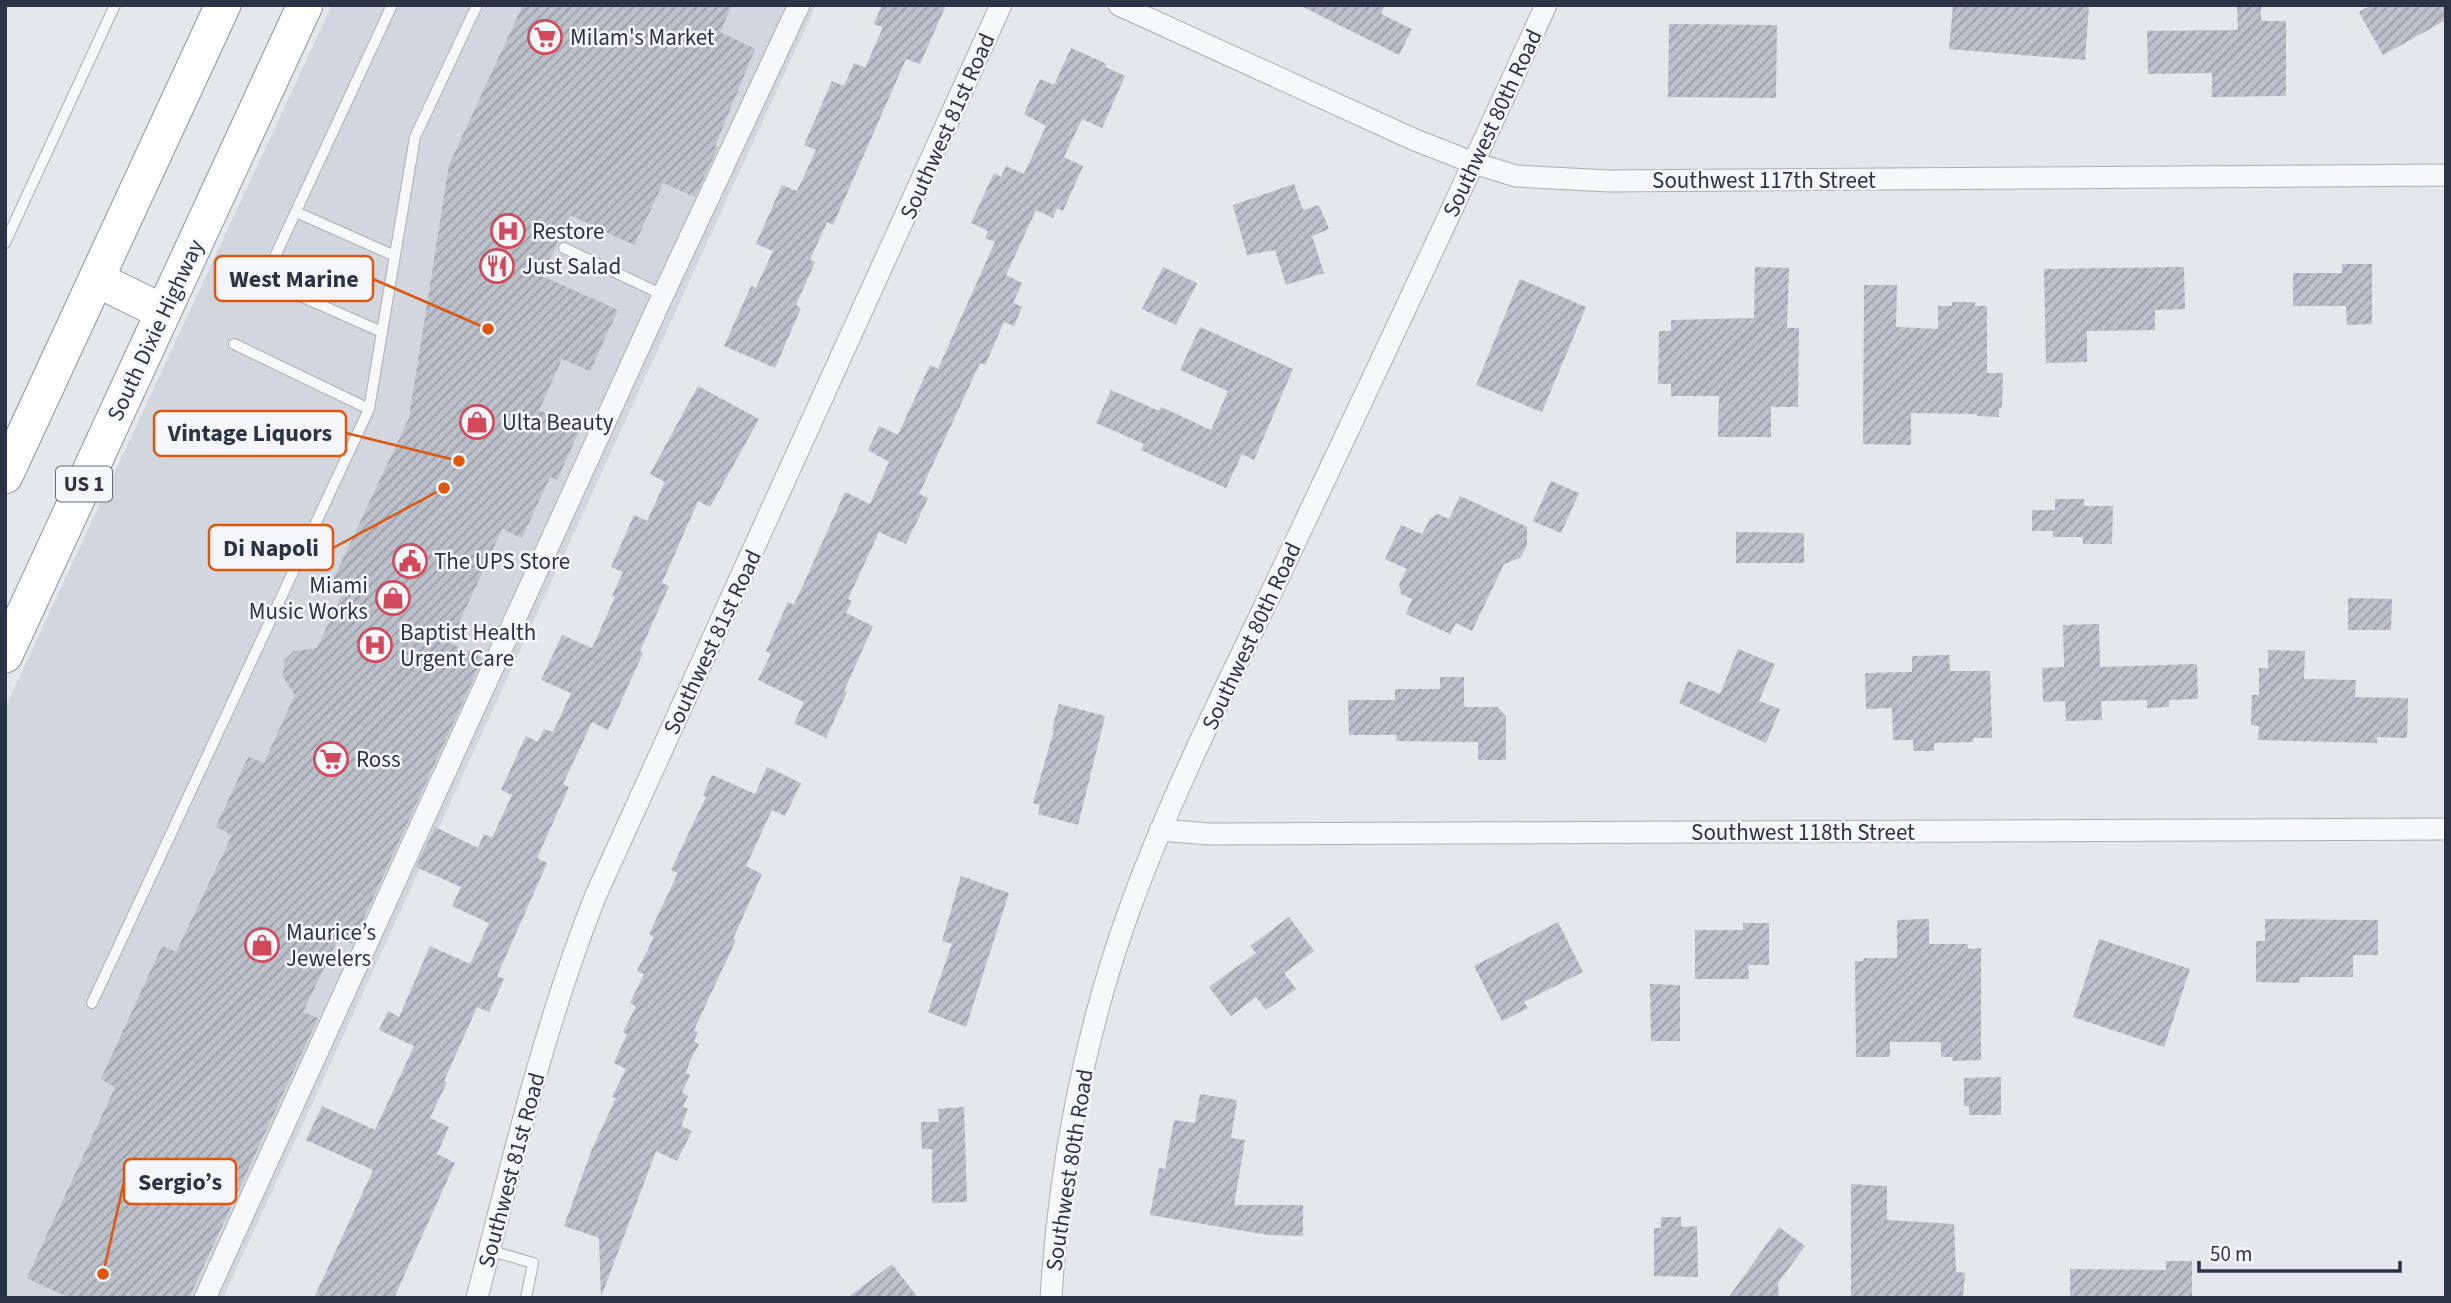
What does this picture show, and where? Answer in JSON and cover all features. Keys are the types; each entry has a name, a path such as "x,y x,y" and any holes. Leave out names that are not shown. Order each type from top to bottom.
{"highway":[{"path":"5,476 223,5"},
{"name":"South Dixie Highway","path":"5,655 305,5"},
{"path":"96,279 163,312"}],"street":[{"path":"205,1298 663,295 799,5"},
{"name":"Southwest 81st Road","path":"477,1298 554,1014 595,897 1002,5"},
{"name":"Southwest 117th Street","path":"1119,5 1415,140 1516,176 1609,181 2446,175"},
{"name":"Southwest 80th Road","path":"1051,1298 1053,1255 1064,1178 1095,1022 1128,912 1160,830 1546,5"},
{"name":"Southwest 118th Street","path":"1160,830 1237,834 2446,829"}],"lane":[{"path":"5,243 116,5"},
{"path":"382,332 264,280 391,5"},
{"path":"92,1003 369,409 415,137 477,5"},
{"path":"296,212 395,256"},
{"path":"564,248 663,295"},
{"path":"234,344 369,409"},
{"path":"489,1250 533,1263 526,1298"}],"shaded area":[{"path":"332,5 816,5 223,1298 5,1298 5,708"}],"building":[{"path":"523,5 732,5 720,32 755,49 715,146 718,147 695,197 663,183 634,245 570,215 542,276 618,310 590,371 562,359 539,410 580,429 557,480 550,477 522,538 502,529 450,643 483,658 352,944 339,937 303,1012 318,1018 189,1298 69,1298 27,1278 115,1087 101,1079 162,946 176,952 232,835 216,827 248,757 264,763 295,695 283,677 284,661 294,651 317,648 344,590 331,584 409,418 449,165"},
{"path":"882,5 946,5 920,64 906,59 833,225 827,222 810,260 815,262 796,305 801,308 775,368 724,346 751,286 756,288 773,251 756,244 782,185 797,191 816,150 804,145 832,81 844,86 854,63 865,68 883,27 874,24"},
{"path":"1299,5 1385,5 1381,14 1412,29 1399,55"},
{"path":"1953,5 2089,5 2085,60 1949,49"},
{"path":"2237,5 2261,5 2261,21 2286,21 2286,96 2212,97 2212,73 2148,74 2147,31 2238,30"},
{"path":"2371,5 2446,5 2446,20 2383,55 2359,12"},
{"path":"1669,24 1777,25 1776,98 1668,97"},
{"path":"1071,48 1107,64 1105,67 1125,76 1102,128 1082,119 1064,157 1083,166 1063,211 1057,208 1053,218 1036,210 1006,275 1022,283 1013,303 1022,307 1014,326 1004,322 985,365 980,363 919,494 928,498 906,544 879,532 848,599 852,601 846,613 873,626 826,738 794,723 804,702 758,680 771,654 766,651 788,602 794,605 845,492 870,504 889,462 868,450 879,426 898,435 930,365 938,369 995,242 985,238 988,231 971,223 994,173 1001,177 1006,166 1024,174 1046,126 1024,114 1040,79 1054,85"},
{"path":"1294,184 1303,210 1319,205 1329,229 1312,236 1324,273 1286,285 1275,250 1247,255 1233,205"},
{"path":"2342,264 2372,264 2372,324 2347,325 2346,306 2293,306 2293,273 2342,273"},
{"path":"1163,267 1197,283 1176,325 1142,309"},
{"path":"1755,267 1789,268 1787,328 1799,328 1798,407 1771,407 1771,437 1718,437 1719,396 1671,396 1671,384 1658,384 1659,331 1671,331 1671,320 1754,318"},
{"path":"2184,267 2185,309 2155,310 2155,330 2087,331 2087,362 2046,363 2044,269"},
{"path":"1520,279 1586,307 1542,412 1476,385"},
{"path":"1864,285 1897,285 1896,327 1938,329 1938,306 1952,306 1952,302 1975,302 1975,306 1987,306 1987,373 2003,373 2002,408 1999,408 1999,417 1911,413 1911,445 1863,444"},
{"path":"1200,327 1293,369 1254,460 1242,454 1226,488 1141,450 1144,444 1096,423 1111,390 1159,411 1161,407 1211,430 1228,391 1180,370"},
{"path":"698,386 759,419 710,507 698,501 662,583 669,586 640,651 643,653 608,730 592,722 563,784 569,787 537,858 547,863 497,976 504,979 489,1012 477,1007 430,1118 449,1127 437,1154 455,1163 394,1298 314,1298 373,1170 306,1140 322,1106 375,1130 414,1046 379,1030 388,1011 399,1017 430,946 470,964 489,923 452,906 461,887 416,867 435,827 478,848 484,834 492,838 512,795 501,790 526,736 538,742 544,729 553,732 571,693 541,680 562,635 592,648 623,572 611,567 634,515 647,521 665,482 650,474"},
{"path":"1551,481 1579,493 1561,533 1533,521"},
{"path":"1460,496 1527,527 1527,546 1520,558 1504,564 1472,631 1456,623 1450,634 1406,614 1412,599 1401,594 1399,584 1407,569 1385,559 1401,525 1422,534 1430,519 1438,514 1449,519"},
{"path":"2055,499 2084,499 2084,506 2113,506 2112,544 2083,544 2083,537 2053,537 2053,531 2032,531 2032,510 2055,510"},
{"path":"1736,532 1804,533 1804,563 1736,563"},
{"path":"2348,598 2392,599 2391,630 2348,630"},
{"path":"2099,624 2100,667 2197,664 2198,699 2169,700 2169,707 2147,708 2147,700 2101,701 2102,720 2066,721 2065,701 2043,702 2042,668 2064,667 2063,625"},
{"path":"1738,649 1775,664 1759,701 1780,709 1766,743 1679,703 1688,681 1720,694"},
{"path":"2268,650 2305,651 2304,679 2356,680 2355,697 2408,698 2407,738 2377,737 2377,743 2258,740 2259,726 2251,725 2252,695 2259,695 2259,668 2268,668"},
{"path":"1949,655 1950,671 1990,671 1992,738 1973,738 1973,742 1934,743 1934,751 1913,751 1913,740 1893,740 1892,708 1866,709 1865,673 1912,672 1912,656"},
{"path":"1440,677 1464,677 1464,707 1497,707 1506,716 1506,760 1478,760 1478,742 1396,741 1397,735 1349,735 1348,700 1395,700 1395,689 1440,689"},
{"path":"1059,704 1105,716 1078,825 1038,814 1040,805 1033,803"},
{"path":"767,767 801,783 785,816 772,810 746,866 762,874 733,939 736,940 694,1030 698,1032 694,1041 699,1044 686,1073 690,1075 682,1093 688,1096 683,1106 688,1109 681,1126 692,1131 677,1161 656,1151 601,1297 599,1238 564,1226 592,1149 616,1098 612,1097 626,1069 614,1063 627,1034 623,1032 636,1006 630,1003 644,974 637,971 654,937 649,934 678,873 671,870 706,797 703,795 712,775 755,794"},
{"path":"961,876 1009,893 966,1027 928,1012 952,944 942,941"},
{"path":"1289,917 1314,951 1284,973 1296,989 1266,1010 1256,997 1231,1016 1209,987 1256,953 1250,946"},
{"path":"1929,919 1929,944 1968,944 1968,949 1981,948 1981,1060 1953,1061 1952,1057 1941,1057 1941,1042 1890,1042 1890,1057 1856,1057 1855,961 1863,961 1864,958 1897,958 1897,920"},
{"path":"2265,919 2378,920 2378,955 2353,955 2353,977 2300,977 2299,983 2256,982 2256,941 2265,941"},
{"path":"1558,922 1583,972 1524,1002 1528,1008 1502,1021 1474,966"},
{"path":"1743,923 1769,923 1769,965 1748,965 1749,979 1695,979 1695,930 1743,930"},
{"path":"2099,939 2190,969 2164,1047 2073,1017"},
{"path":"1650,984 1680,985 1680,1041 1651,1041"},
{"path":"2001,1077 2001,1115 1969,1115 1969,1106 1964,1106 1964,1078"},
{"path":"1200,1094 1237,1100 1231,1138 1245,1140 1234,1205 1303,1205 1303,1236 1268,1235 1150,1215 1159,1168 1165,1169 1174,1120 1195,1123"},
{"path":"964,1107 967,1202 932,1203 932,1149 922,1149 921,1122 939,1122 938,1109"},
{"path":"1851,1184 1887,1186 1887,1220 1954,1224 1956,1272 1965,1273 1963,1298 1851,1298"},
{"path":"1661,1217 1681,1217 1681,1227 1697,1226 1698,1277 1654,1276 1654,1228 1661,1228"},
{"path":"1779,1227 1805,1246 1778,1283 1779,1298 1728,1298"},
{"path":"2166,1261 2192,1261 2192,1298 2070,1298 2070,1269 2166,1270"},
{"path":"892,1264 918,1298 847,1298"}],"place":[{"name":"Milam's Market","path":"545,37"},
{"name":"Restore","path":"508,231"},
{"name":"Just Salad","path":"497,266"},
{"name":"West Marine","path":"488,329"},
{"name":"Ulta Beauty","path":"477,422"},
{"name":"Vintage Liquors","path":"459,461"},
{"name":"Di Napoli","path":"444,488"},
{"name":"The UPS Store","path":"410,561"},
{"name":"Miami Music Works","path":"393,598"},
{"name":"Baptist Health Urgent Care","path":"375,645"},
{"name":"Ross","path":"331,759"},
{"name":"Maurice’s Jewelers","path":"262,945"},
{"name":"Sergio’s","path":"103,1274"}]}
